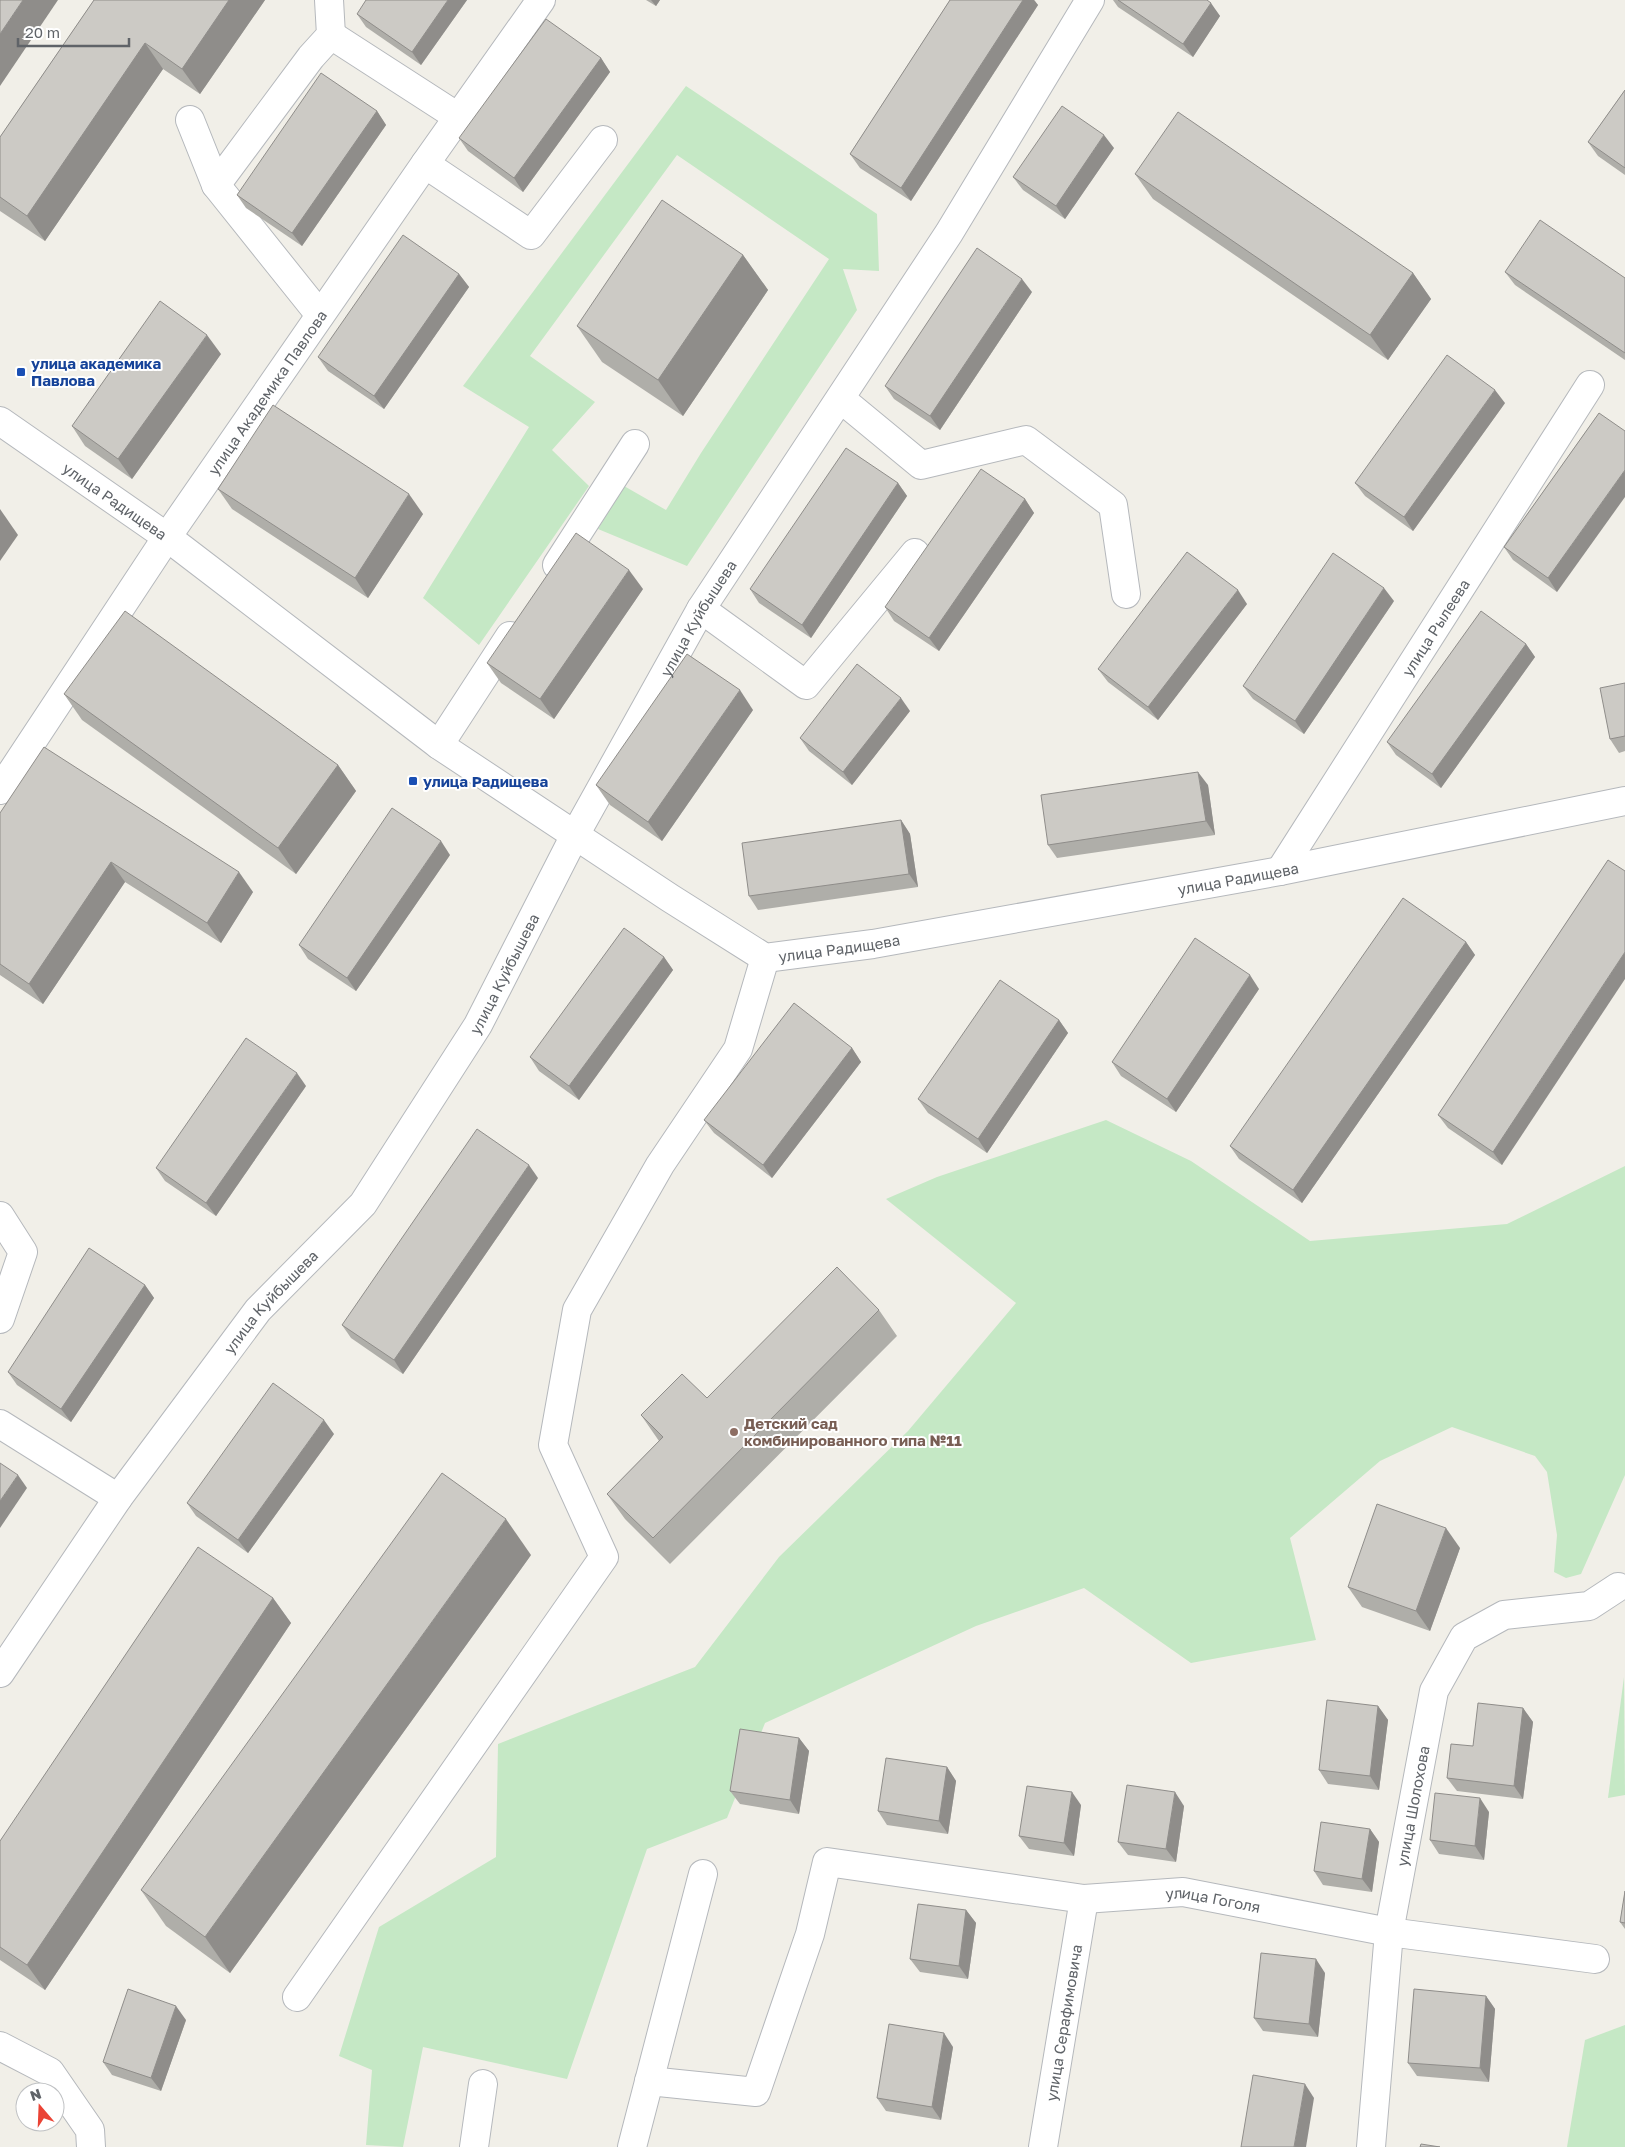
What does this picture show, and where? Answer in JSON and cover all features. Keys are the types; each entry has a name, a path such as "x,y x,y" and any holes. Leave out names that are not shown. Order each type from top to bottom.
{"street":[{"path":"216,185 311,58 331,35 330,0"},
{"name":"улица Академика Павлова","path":"0,790 167,537 424,164 541,0"},
{"name":"улица Куйбышева","path":"0,1673 118,1498 258,1310 363,1204 478,1025 575,835 702,609 949,233 1090,0"},
{"path":"331,35 465,107"},
{"path":"190,120 216,185 320,315"},
{"path":"424,164 531,235 602,140"},
{"name":"улица Рылеева","path":"1280,871 1590,385"},
{"path":"841,399 921,465 1026,440 1113,505 1126,594"},
{"name":"улица Радищева","path":"0,421 167,537 439,745 765,958 873,944 1280,871 1625,801"},
{"path":"542,586 635,444"},
{"path":"702,609 806,684 915,553"},
{"path":"439,745 526,611"},
{"path":"297,1997 604,1557 553,1445 577,1310 660,1165 738,1049 765,958"},
{"path":"0,1216 23,1252 0,1319"},
{"path":"0,1424 118,1498"},
{"name":"улица Шолохова","path":"1371,2147 1389,1932 1434,1691 1464,1637 1504,1615 1589,1606 1618,1587"},
{"name":"улица Гоголя","path":"649,2081 756,2092 810,1934 827,1862 1084,1899 1183,1892 1389,1932 1595,1959"},
{"path":"632,2147 703,1874"},
{"name":"улица Серафимовича","path":"1043,2147 1084,1899"},
{"path":"0,2046 50,2072 90,2139"},
{"path":"474,2147 483,2084"}],"green space":[{"path":"686,86 877,214 879,271 843,269 857,310 687,566 598,529 624,486 666,510 701,453 829,259 677,155 530,356 595,402 552,450 589,486 479,645 423,598 529,427 463,386"},
{"path":"1106,1120 1191,1161 1310,1241 1507,1224 1625,1166 1625,1475 1581,1574 1566,1578 1554,1572 1557,1535 1547,1472 1535,1456 1452,1427 1380,1461 1290,1538 1316,1640 1191,1663 1084,1588 976,1626 765,1723 727,1818 647,1849 567,2079 423,2047 403,2147 366,2145 372,2070 339,2056 379,1927 496,1857 498,1744 695,1667 779,1557 908,1431 1016,1303 886,1199 937,1177"},
{"path":"1624,1677 1625,1795 1608,1798"},
{"path":"1625,2025 1625,2147 1567,2147 1585,2040"}],"building":[{"path":"0,0 23,0 0,34"},
{"path":"94,0 229,0 182,69 145,43 27,216 0,197 0,137"},
{"path":"366,0 448,0 412,52 357,14"},
{"path":"950,0 1023,0 901,188 850,154"},
{"path":"1118,0 1207,0 1211,3 1183,44"},
{"path":"546,19 601,58 514,178 459,138"},
{"path":"321,73 377,111 292,233 237,195"},
{"path":"1625,90 1625,168 1588,142"},
{"path":"1062,106 1104,135 1056,206 1013,177"},
{"path":"1178,112 1413,273 1370,335 1135,174"},
{"path":"662,200 743,255 658,380 577,326"},
{"path":"1540,220 1625,278 1625,353 1505,272"},
{"path":"403,235 459,274 374,396 318,357"},
{"path":"977,248 1022,279 930,416 885,386"},
{"path":"160,301 207,335 118,459 72,426"},
{"path":"1447,355 1495,390 1404,517 1355,483"},
{"path":"273,405 409,494 355,578 218,489"},
{"path":"1599,413 1625,431 1625,470 1548,578 1504,547"},
{"path":"846,448 898,483 802,625 750,589"},
{"path":"981,469 1025,499 929,638 885,607"},
{"path":"576,533 629,570 540,699 487,663"},
{"path":"1187,552 1238,590 1148,707 1098,669"},
{"path":"1333,553 1384,588 1295,721 1243,686"},
{"path":"125,611 338,765 278,848 64,694"},
{"path":"1481,611 1526,644 1432,774 1387,742"},
{"path":"687,654 740,690 648,822 596,785"},
{"path":"857,664 901,698 843,772 800,738"},
{"path":"1625,683 1625,736 1610,739 1600,688"},
{"path":"44,747 239,872 207,923 111,862 29,984 0,964 0,813"},
{"path":"1198,772 1206,821 1048,845 1041,795"},
{"path":"392,808 441,841 347,978 299,945"},
{"path":"901,820 909,874 749,896 742,843"},
{"path":"1608,860 1625,871 1625,952 1493,1152 1438,1115"},
{"path":"1403,898 1466,942 1293,1190 1230,1146"},
{"path":"624,928 664,957 569,1086 530,1057"},
{"path":"1195,938 1250,975 1167,1099 1112,1062"},
{"path":"1000,980 1059,1020 978,1139 918,1099"},
{"path":"794,1003 852,1048 763,1165 704,1120"},
{"path":"246,1038 297,1073 206,1203 156,1168"},
{"path":"477,1129 529,1165 394,1360 342,1325"},
{"path":"89,1248 145,1285 61,1409 8,1372"},
{"path":"837,1267 879,1310 653,1538 607,1494 663,1437 641,1415 682,1374 707,1398"},
{"path":"273,1383 324,1420 238,1540 187,1503"},
{"path":"0,1463 18,1475 0,1501"},
{"path":"442,1473 506,1519 205,1937 141,1890"},
{"path":"1377,1504 1446,1528 1416,1611 1348,1587"},
{"path":"198,1547 273,1598 27,1965 0,1947 0,1841"},
{"path":"1327,1700 1378,1706 1370,1776 1319,1770"},
{"path":"1478,1703 1523,1708 1514,1786 1447,1778 1451,1744 1473,1746"},
{"path":"740,1729 799,1738 790,1800 730,1791"},
{"path":"886,1758 947,1767 939,1821 878,1811"},
{"path":"1127,1785 1175,1792 1166,1849 1118,1842"},
{"path":"1027,1786 1072,1792 1064,1843 1019,1836"},
{"path":"1435,1793 1480,1798 1475,1846 1430,1840"},
{"path":"1321,1822 1370,1829 1362,1879 1314,1871"},
{"path":"1625,1891 1625,1923 1620,1922"},
{"path":"918,1904 966,1910 959,1966 910,1959"},
{"path":"1261,1953 1316,1959 1309,2024 1254,2018"},
{"path":"128,1989 176,2006 151,2078 103,2062"},
{"path":"1414,1989 1486,1996 1480,2068 1408,2063"},
{"path":"889,2024 944,2033 932,2107 877,2098"},
{"path":"1253,2075 1305,2084 1294,2147 1241,2147"},
{"path":"1421,2144 1440,2147 1420,2147"}],"place":[{"name":"улица академика Павлова","path":"21,372"},
{"name":"улица Радищева","path":"413,781"},
{"name":"Детский сад комбинированного типа №11","path":"734,1432"}]}
